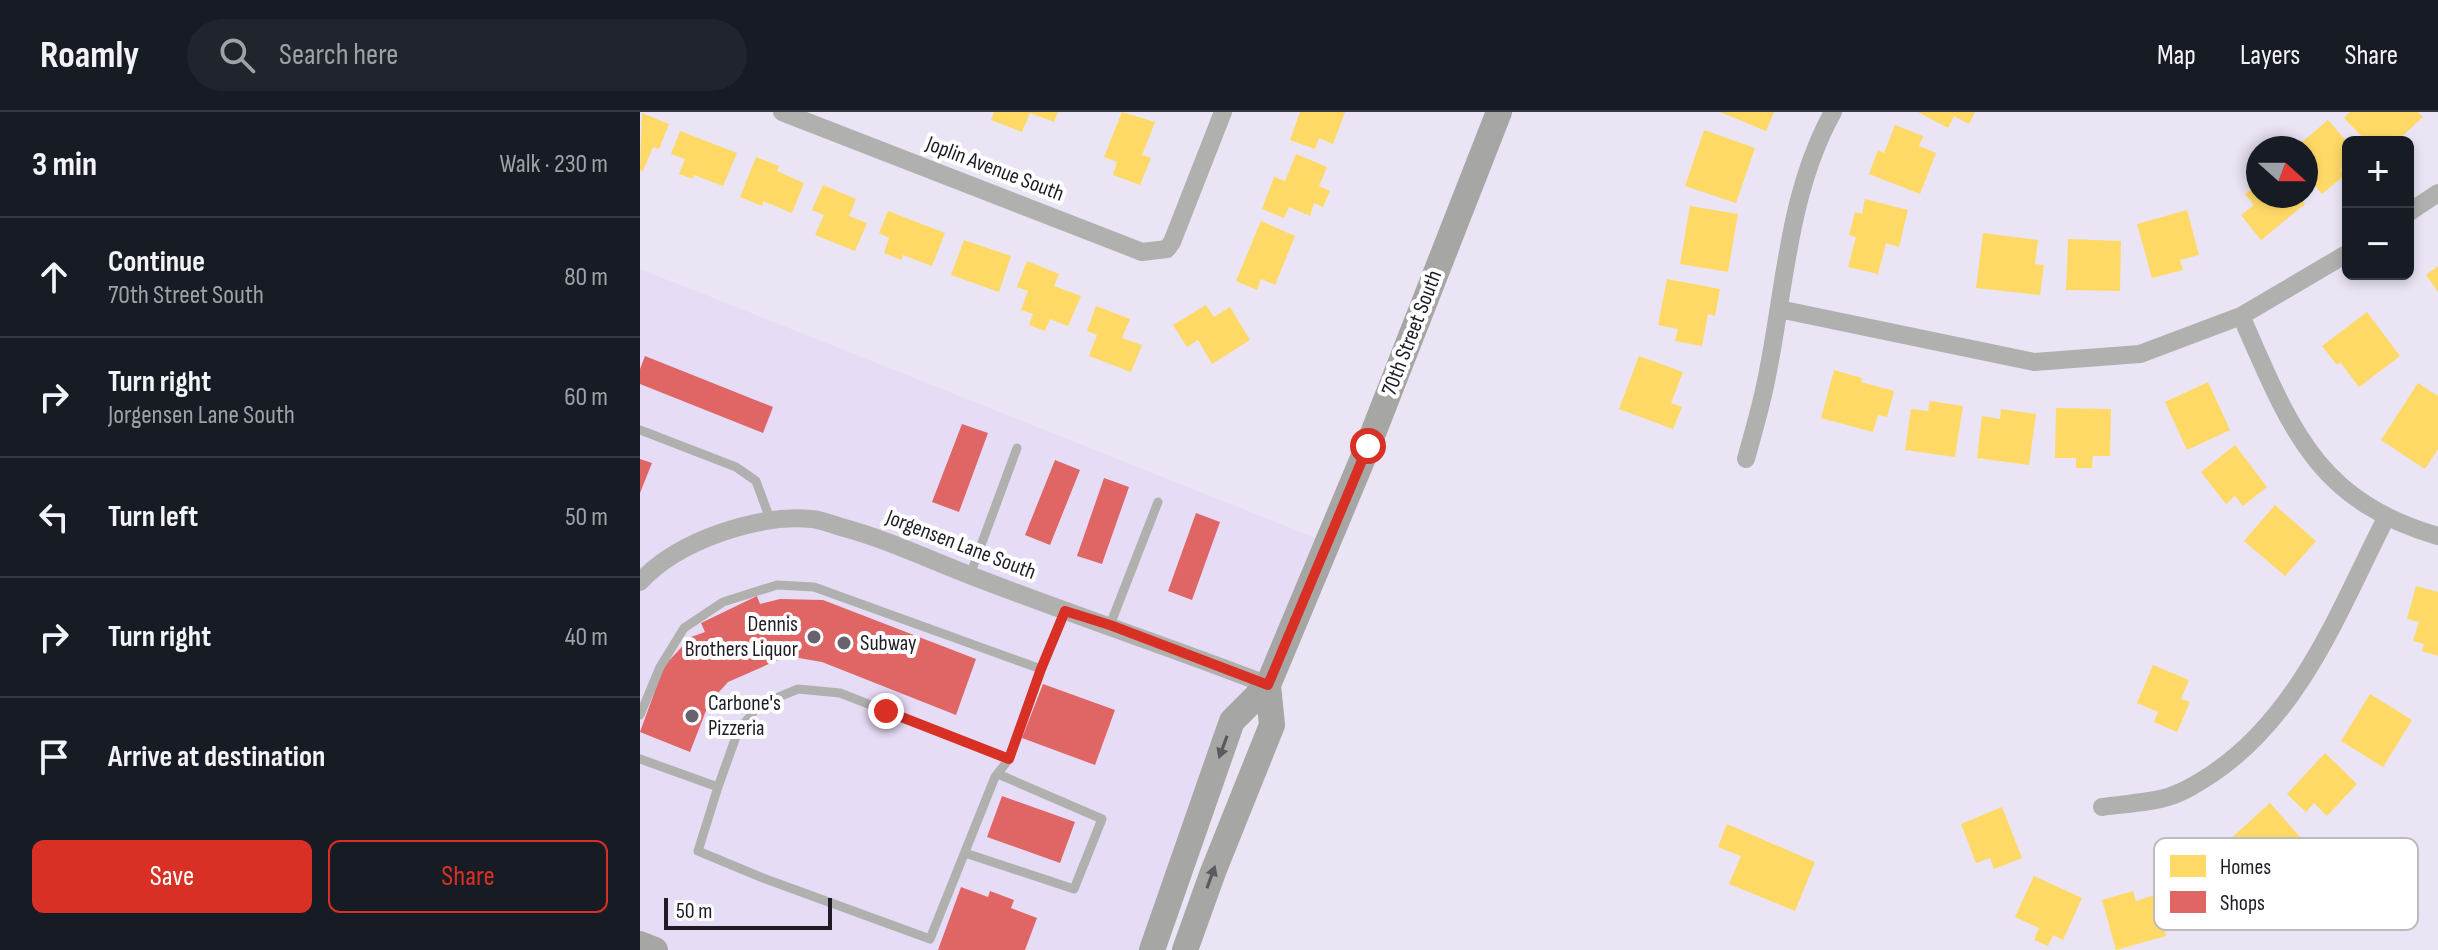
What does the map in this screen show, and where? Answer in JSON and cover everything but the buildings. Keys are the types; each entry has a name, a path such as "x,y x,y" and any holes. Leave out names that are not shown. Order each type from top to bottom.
{"main road":[{"name":"70th Street South","path":"1152,950 1232,721 1268,685 1368,446 1499,112"},
{"name":"70th Street South","path":"1185,950 1272,725 1268,685"},
{"path":"640,944 655,950"}],"street":[{"name":"Joplin Avenue South","path":"782,112 1147,252 1167,249 1172,242 1223,112"},
{"path":"1746,459 1766,383 1795,210 1833,112"},
{"path":"2414,209 2438,193"},
{"path":"1779,309 2034,362 2140,354 2241,316 2342,257"},
{"path":"2241,316 2284,413 2298,437 2332,478 2386,518 2438,536"},
{"path":"2102,807 2161,798 2179,792 2222,767 2269,725 2306,673 2386,518"},
{"name":"Jorgensen Lane South","path":"640,582 656,566 719,532 770,519 814,519 862,533 1268,685"}],"lane":[{"path":"640,430 736,467 756,481 770,519"},
{"path":"970,575 1017,448"},
{"path":"1110,625 1158,502"},
{"path":"640,715 660,667 684,628 723,602 777,585 814,587 1041,669"},
{"path":"1009,759 840,693 798,689 759,705 738,731 698,851 930,939 998,774 1009,759 1065,611"},
{"path":"640,759 718,787"},
{"path":"965,853 1074,889 1102,819 998,774"}],"shaded area":[{"path":"640,269 1326,542 1268,685 1232,721 1152,950 651,950 640,945"}],"place":[{"name":"Dennis Brothers Liquor","path":"814,637"},
{"name":"Subway","path":"844,643"},
{"name":"Carbone's Pizzeria","path":"692,716"}],"route":[{"path":"886,711 1009,759 1065,611 1268,685 1368,446"}]}
